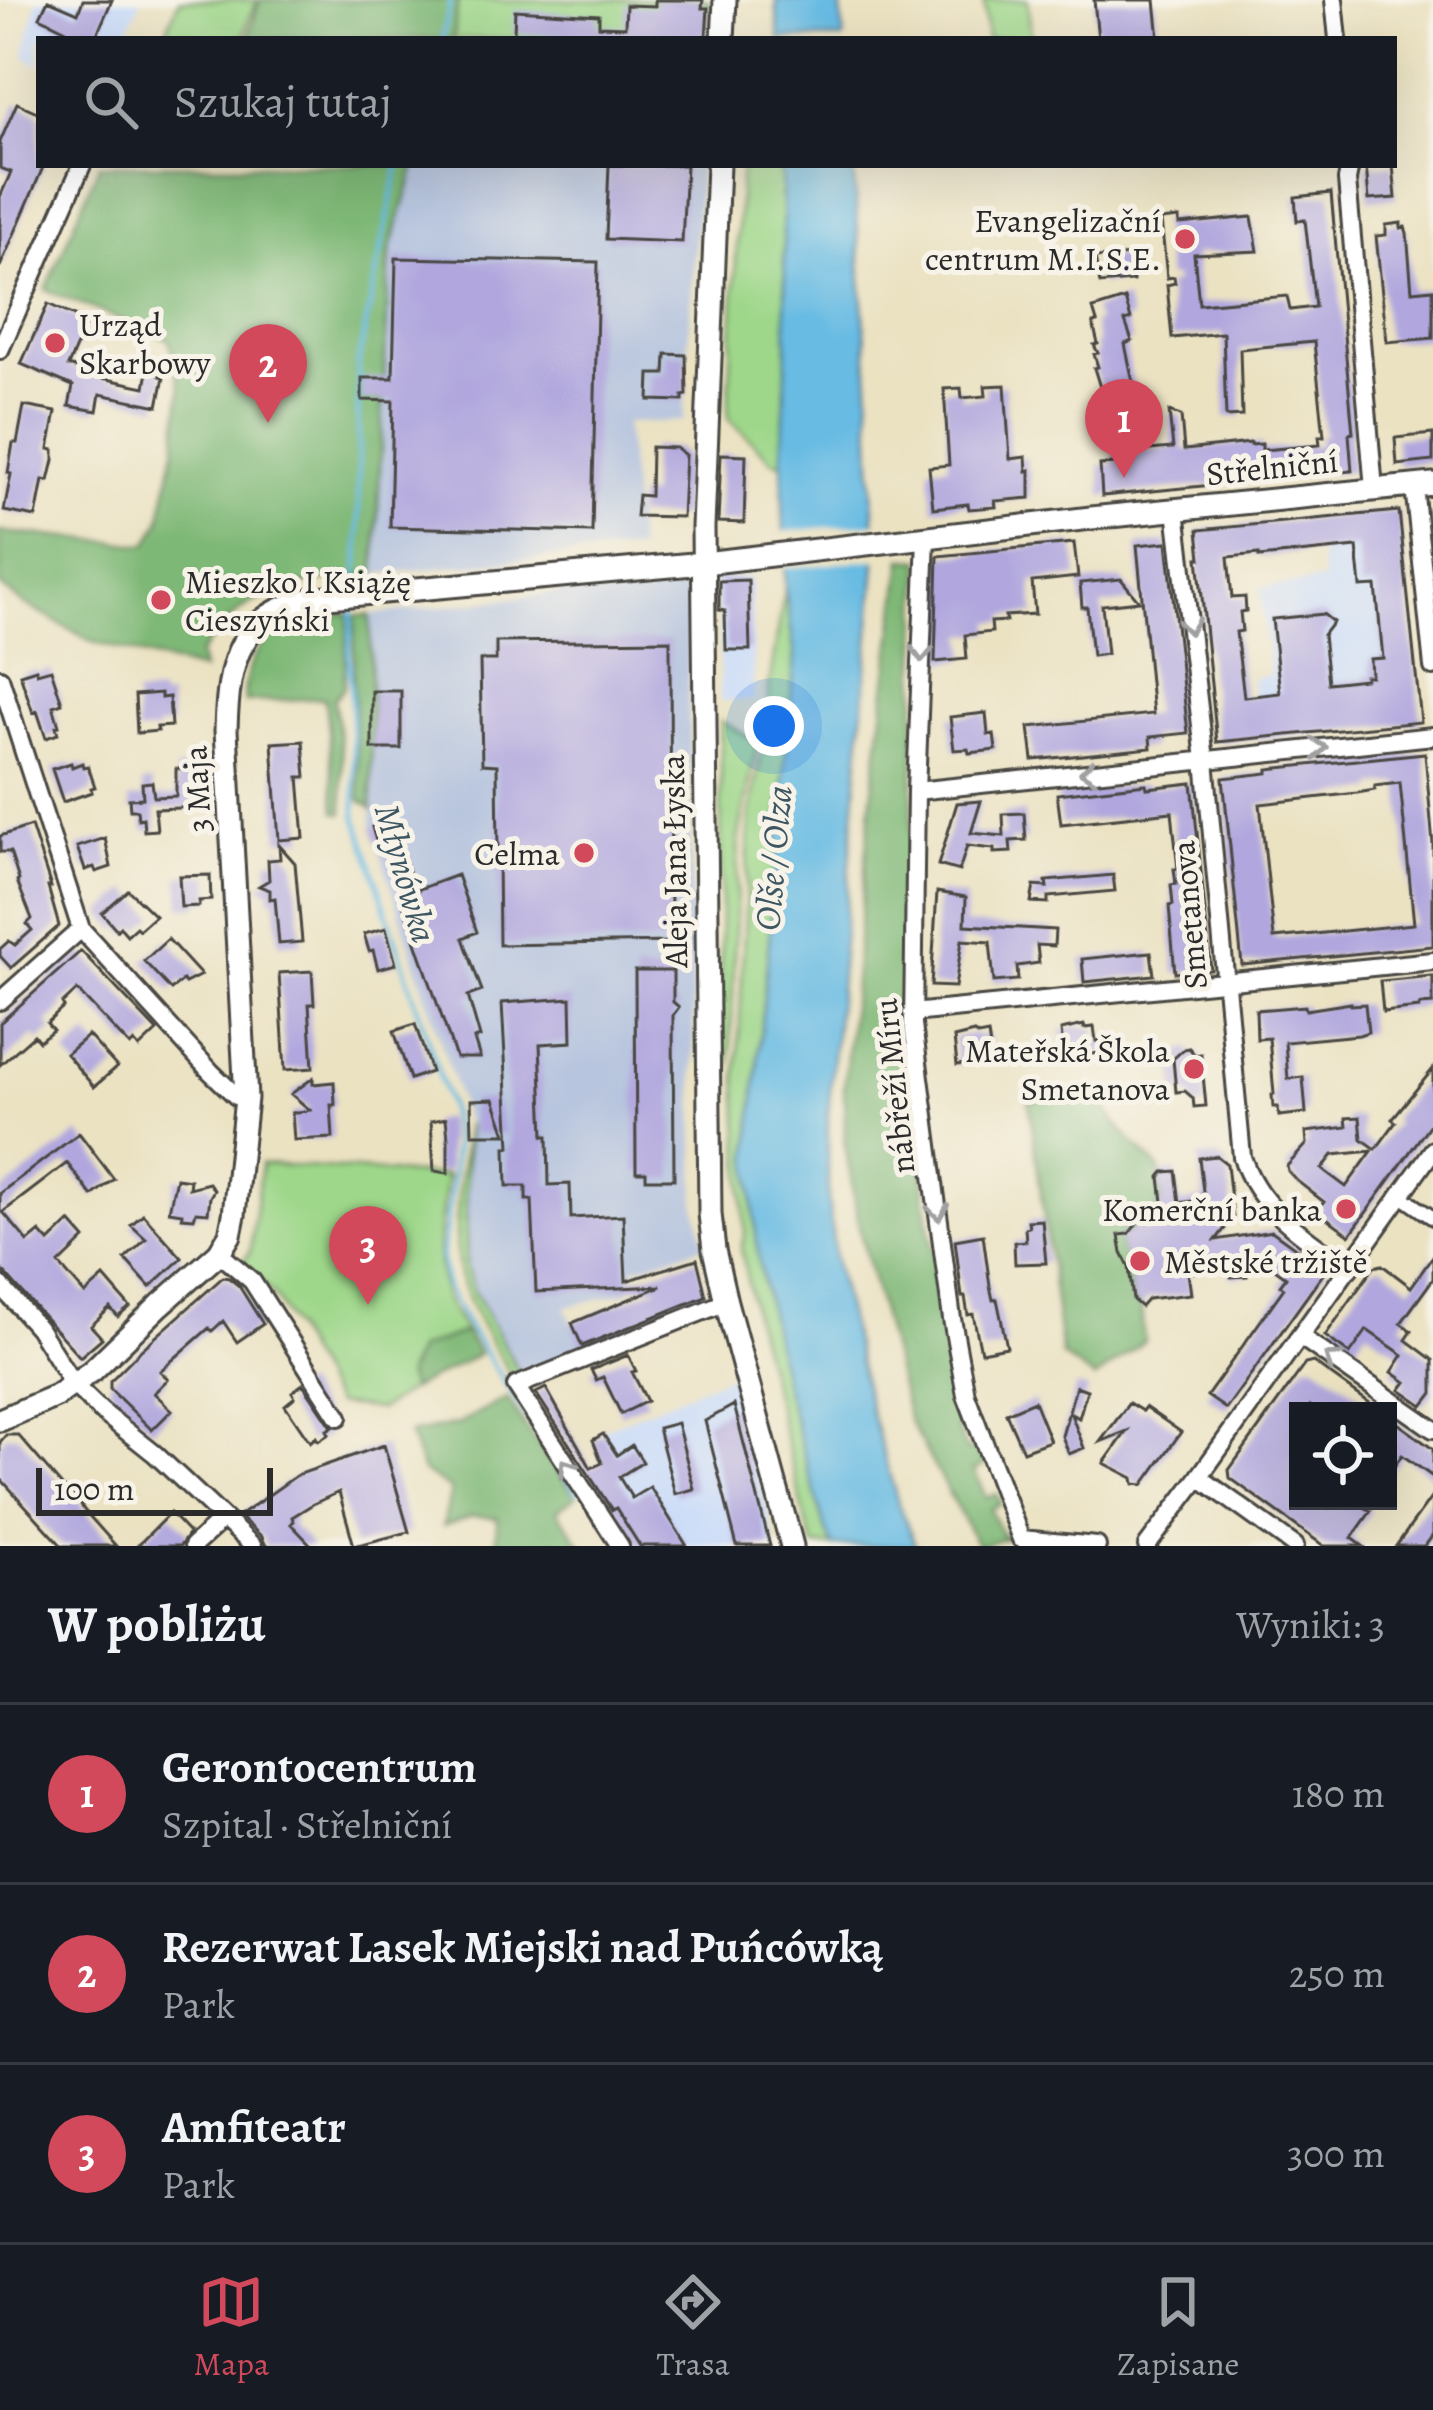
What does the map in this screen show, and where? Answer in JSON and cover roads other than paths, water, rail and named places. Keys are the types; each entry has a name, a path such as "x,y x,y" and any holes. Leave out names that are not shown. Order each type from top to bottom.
{"street":[{"path":"724,36 725,0"},
{"path":"1334,0 1338,36"},
{"path":"0,350 81,168"},
{"name":"Aleja Jana Łyska","path":"718,168 704,563 710,1214 726,1302 792,1546"},
{"path":"1349,168 1374,489"},
{"path":"1423,485 1433,667"},
{"name":"Střelniční","path":"744,557 1423,485"},
{"name":"Smetanova","path":"1176,510 1242,1157 1249,1179 1275,1212 1349,1269"},
{"name":"nábřeží Míru","path":"926,537 913,1013 952,1319 966,1395 1021,1540 1097,1546"},
{"name":"3 Maja","path":"220,1253 234,1215 246,1098 227,686 236,654 249,632 283,606 354,594 744,557"},
{"path":"0,678 81,929 211,1072 236,1096 246,1098"},
{"path":"916,791 1433,736"},
{"path":"1,998 81,929"},
{"path":"913,1013 1433,961"},
{"path":"1147,1546 1433,1150"},
{"path":"1400,1195 1433,1218"},
{"path":"0,1420 56,1396 106,1360 220,1253 252,1281 339,1417"},
{"path":"0,1285 38,1328 74,1384 253,1546"},
{"path":"620,1546 515,1386 726,1302"},
{"path":"1301,1336 1433,1429"},
{"path":"1199,1477 1295,1546"},
{"path":"193,1546 224,1519"}],"water":[{"path":"776,0 840,0 844,36 779,36"},
{"path":"781,168 853,168 876,565 828,1116 828,1198 836,1267 870,1410 916,1546 833,1546 784,1384 759,1263 749,1159 795,656 785,589 782,463 787,346"}],"waterway":[{"name":"Młynówka","path":"443,36 451,0"},
{"name":"Młynówka","path":"355,587 359,562 358,362 398,168"},
{"name":"Młynówka","path":"353,604 349,655 356,816 449,1106 455,1145 442,1256 446,1286 576,1492"}],"place":[{"name":"Evangelizační centrum M.I.S.E.","path":"1185,239"},
{"name":"Urząd Skarbowy","path":"55,343"},
{"name":"Rezerwat Lasek Miejski nad Puńcówką","path":"268,423"},
{"name":"Gerontocentrum","path":"1124,478"},
{"name":"Mieszko I Książę Cieszyński","path":"161,600"},
{"name":"Celma","path":"584,853"},
{"name":"Mateřská Škola Smetanova","path":"1194,1069"},
{"name":"Komerční banka","path":"1346,1209"},
{"name":"Městské tržiště","path":"1140,1261"},
{"name":"Amfiteatr","path":"368,1305"}],"water label":[{"name":"Olše / Olza","path":"773,858"}]}
